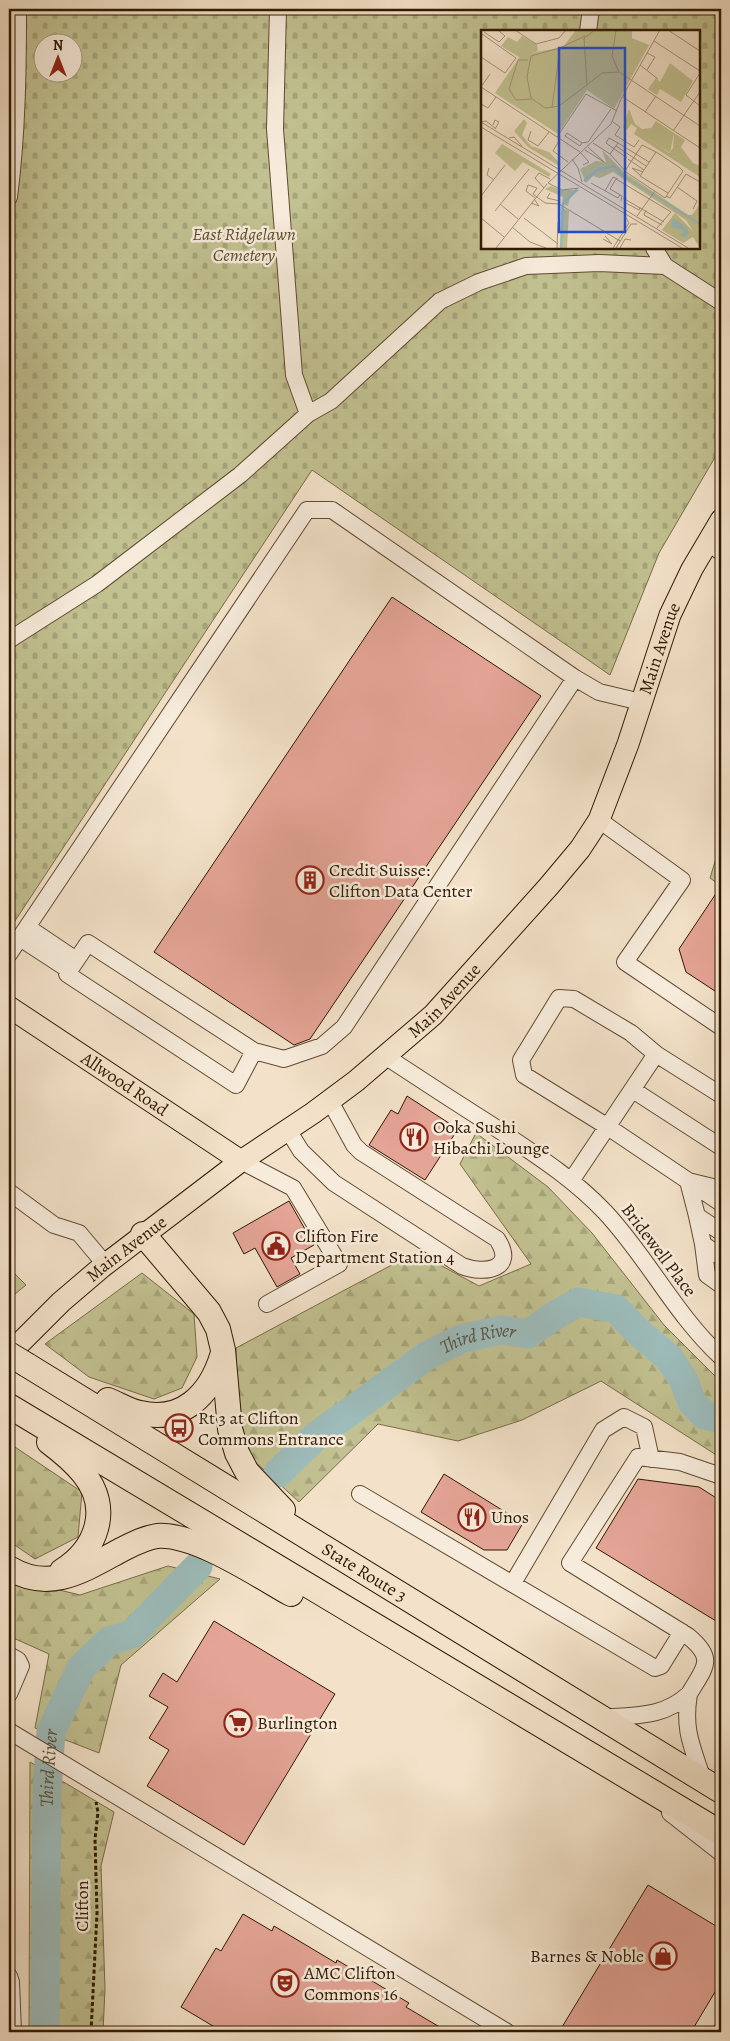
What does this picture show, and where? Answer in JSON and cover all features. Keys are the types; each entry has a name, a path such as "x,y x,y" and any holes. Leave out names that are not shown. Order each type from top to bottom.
{"highway":[{"path":"143,1234 208,1312 218,1329 224,1350 230,1429 237,1453 247,1472 258,1486 310,1538"},
{"path":"15,1358 138,1413 159,1416 180,1411 198,1399 211,1383 224,1350"},
{"name":"State Route 3","path":"15,1358 712,1786"},
{"path":"9,1407 84,1474 95,1493 98,1510 98,1528 84,1552 74,1564 58,1574 40,1580"},
{"path":"9,1407 721,1833"},
{"path":"9,1568 20,1575 40,1580 65,1578 93,1566 138,1541 156,1536 176,1537 192,1541 614,1768"}],"main road":[{"name":"Main Avenue","path":"15,1358 61,1302 105,1264 241,1161 330,1101 433,1015 580,849 599,820 628,744 670,615 692,569 715,547 721,520"},
{"name":"Allwood Road","path":"9,1009 241,1161"}],"street":[{"path":"278,9 275,129 294,376 308,414"},
{"path":"588,30 591,9"},
{"path":"9,197 18,66 16,11"},
{"path":"655,249 665,266 721,302"},
{"path":"9,640 97,584 240,475 308,414 331,401 440,300 479,282 526,266 599,263 665,266"},
{"path":"9,954 307,510 332,510 575,678 600,692 641,702"},
{"path":"254,1052 236,1085 67,974 88,943 254,1052 284,1059 322,1046 344,1027 575,678"},
{"path":"599,820 682,880 625,962 721,1027"},
{"path":"23,932 72,965"},
{"path":"721,1095 656,1054 631,1034 574,999 559,998 521,1060 524,1075 608,1127 721,1203"},
{"path":"571,1181 656,1054"},
{"name":"Bridewell Place","path":"385,1056 516,1142 571,1181 604,1211 626,1237 674,1305 706,1343 721,1357"},
{"path":"633,1090 721,1147"},
{"path":"288,1130 301,1151 334,1183 462,1266 481,1271 498,1266 503,1261 504,1248 497,1239 361,1152 354,1145 330,1101"},
{"path":"241,1161 293,1188 339,1264 267,1304"},
{"path":"688,1181 721,1189"},
{"path":"688,1181 703,1244 707,1275 721,1285"},
{"path":"9,1192 54,1225 79,1233 105,1264"},
{"path":"697,1216 721,1232"},
{"path":"703,1244 721,1257"},
{"path":"512,1583 603,1430 624,1417 644,1427 651,1459"},
{"path":"706,1666 705,1656 700,1646 682,1632 570,1563 638,1457 680,1462 721,1476"},
{"path":"360,1494 655,1668 661,1666 664,1662 682,1632"},
{"path":"9,1655 18,1660 21,1666 9,1694"},
{"path":"601,1718 660,1712 672,1708 689,1694 706,1666 721,1658"},
{"path":"689,1694 686,1718 687,1730 712,1786"},
{"path":"9,1731 507,2032"},
{"path":"614,1768 721,1853"},
{"path":"9,1976 11,1982 13,2032"}],"path":[{"name":"Clifton","path":"90,1780 98,1812 95,1839 97,1913 91,2032"}],"green space":[{"name":"East Ridgelawn Cemetery","path":"9,9 721,9 721,447 659,553 610,675 312,470 9,930"},
{"path":"721,842 721,886 710,878"},
{"path":"476,1133 548,1187 592,1233 664,1325 721,1382 721,1458 601,1381 522,1420 458,1441 378,1424 299,1502 251,1458 238,1436 236,1348 416,1252 479,1286 531,1264 460,1164"},
{"path":"9,1268 26,1285 9,1299"},
{"path":"142,1273 194,1314 197,1357 182,1388 154,1399 89,1377 45,1344"},
{"path":"9,1443 82,1492 78,1537 35,1559 9,1541"},
{"path":"168,1566 220,1579 121,1665 99,1753 35,1728 49,1654 9,1636 9,1575 22,1581 80,1595"},
{"path":"30,1762 114,1812 101,1866 105,1989 103,2032 29,2032"}],"building":[{"name":"Credit Suisse: Clifton Data Center","path":"392,597 541,696 310,1039 294,1045 154,952"},
{"path":"721,886 721,995 686,972 679,949"},
{"name":"Ooka Sushi Hibachi Lounge","path":"407,1096 458,1129 425,1180 369,1145 391,1110 398,1114"},
{"name":"Clifton Fire Department Station 4","path":"289,1201 314,1245 291,1258 300,1274 277,1287 255,1248 244,1254 233,1233"},
{"name":"Unos","path":"444,1474 523,1523 507,1550 484,1550 421,1512"},
{"path":"638,1479 699,1487 721,1501 721,1624 596,1548"},
{"name":"Burlington","path":"214,1621 335,1694 244,1845 147,1786 169,1750 149,1738 168,1707 149,1696 163,1673 177,1682"},
{"name":"Barnes & Noble","path":"648,1885 721,1929 721,1982 691,2032 559,2032"},
{"name":"AMC Clifton Commons 16","path":"243,1914 272,1931 274,1926 336,1963 337,1960 409,2003 406,2007 448,2032 223,2032 181,2007 216,1948 221,1951"}],"waterway":[{"name":"Third River","path":"278,1473 316,1436 428,1355 461,1339 487,1333 502,1330 528,1334 557,1314 579,1302 616,1309 637,1331 669,1358 684,1381 692,1402 704,1415 721,1419"},
{"name":"Third River","path":"45,2032 47,1790 51,1732 81,1668 109,1641 132,1634 198,1566"}],"place":[{"name":"Credit Suisse: Clifton Data Center","path":"310,880"},
{"name":"Ooka Sushi Hibachi Lounge","path":"414,1137"},
{"name":"Clifton Fire Department Station 4","path":"276,1246"},
{"name":"Rt 3 at Clifton Commons Entrance","path":"179,1428"},
{"name":"Unos","path":"472,1517"},
{"name":"Burlington","path":"238,1723"},
{"name":"Barnes & Noble","path":"663,1956"},
{"name":"AMC Clifton Commons 16","path":"285,1983"}]}
